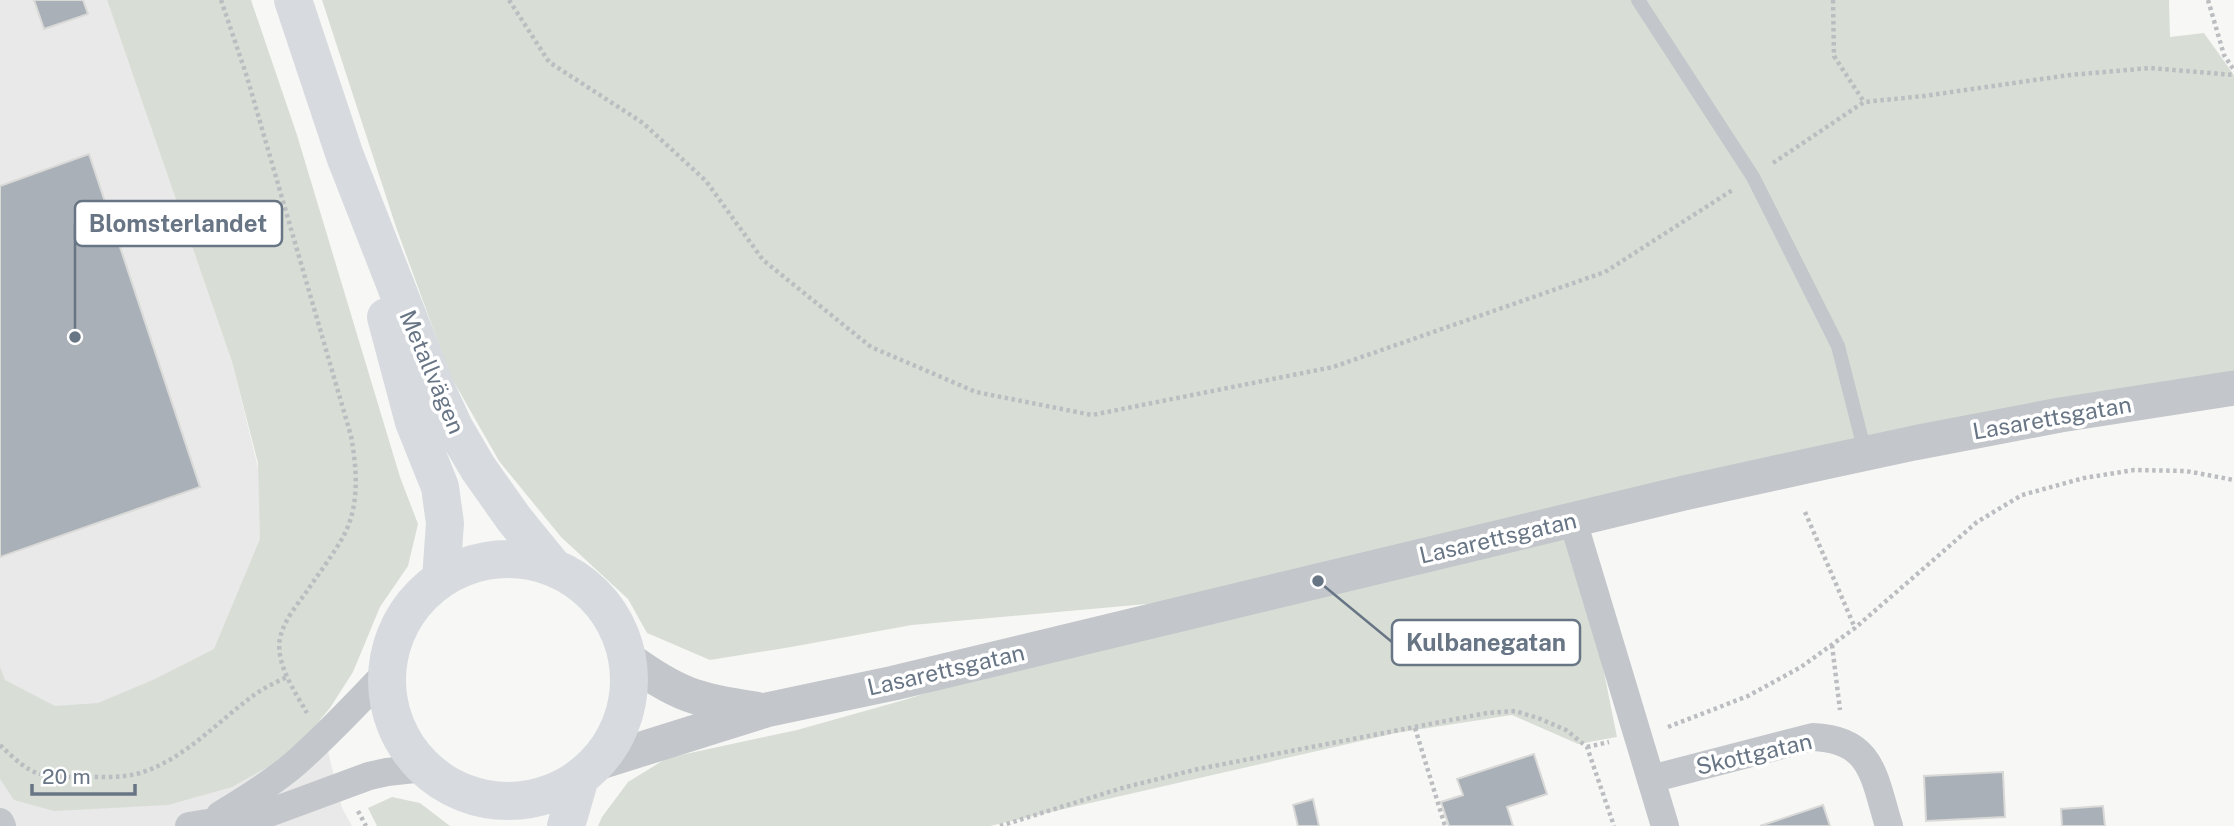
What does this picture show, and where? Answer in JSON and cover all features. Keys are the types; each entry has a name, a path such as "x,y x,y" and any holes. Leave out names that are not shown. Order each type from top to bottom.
{"main road":[{"name":"Metallvägen","path":"293,0 345,156 454,427 499,499 554,568"},
{"name":"Metallvägen","path":"345,156 406,395 440,487 445,523 441,579"},
{"path":"438,778 474,797 496,801 540,797 561,789 589,770 610,746 621,725 629,682 628,659 614,621 603,604 589,590 554,568 516,559 496,559 477,563 441,579 423,593 398,629 390,650 387,671 391,714 410,752 482,826"},
{"path":"566,826 589,770"}],"street":[{"name":"Lasarettsgatan","path":"589,770 766,710 894,683 1684,493 1865,453 2060,415 2234,388"},
{"path":"1573,521 1665,826"},
{"name":"Lasarettsgatan","path":"628,659 660,682 683,694 708,702 766,710"},
{"path":"199,824 260,791 291,767 321,740 387,671"},
{"name":"Skottgatan","path":"1651,779 1813,737 1834,738 1852,746 1871,768 1889,826"},
{"path":"199,824 269,813 369,776 396,770 438,778"}],"lane":[{"path":"1638,0 1753,177 1838,346 1865,453"}],"path":[{"path":"221,0 247,77 347,423 357,467 356,488 344,535 287,620 280,639 287,677 307,713"},
{"path":"509,0 549,62 643,123 706,181 763,260 871,347 976,392 1092,415 1332,367 1605,272 1864,102 2070,75 2150,68 2234,73"},
{"path":"1833,0 1834,56 1864,102"},
{"path":"2208,0 2224,55 2234,73"},
{"path":"1587,747 1638,736 1701,716 1748,696 1801,667 1855,628 1977,522 2022,495 2084,478 2134,470 2186,471 2234,480"},
{"path":"1805,512 1855,628"},
{"path":"1832,645 1844,743"},
{"path":"0,745 30,772 40,775 85,777 137,774 181,754 256,693 287,677"},
{"path":"1000,826 1122,788 1185,772 1487,713 1515,711 1566,730 1587,747 1614,826"},
{"path":"1415,728 1445,826"},
{"path":"356,807 366,826"}],"shaded area":[{"path":"0,0 107,0 232,362 342,808 352,826 0,826"},
{"path":"107,0 251,0 297,135 400,477 418,524 408,566 380,607 353,672 330,708 304,739 282,759 232,787 168,805 54,811 14,800 0,779 0,667 5,680 55,706 98,703 153,680 214,649 260,539 258,463 232,362"},
{"path":"322,0 2169,0 2170,37 2204,33 2234,75 2234,388 1574,523 1617,737 1578,744 1512,715 1396,733 990,826 598,826 628,782 667,758 797,730 904,700 1247,595 912,625 710,660 647,633 628,599 561,537 499,461 450,375 396,227"},
{"path":"392,797 420,803 450,826 377,826 368,808"}],"building":[{"path":"34,0 83,0 88,14 44,29"},
{"path":"89,154 200,487 0,557 0,186"},
{"path":"1534,754 1547,794 1507,807 1513,826 1449,826 1441,802 1463,795 1457,779"},
{"path":"2003,772 2005,817 1926,821 1924,776"},
{"path":"1313,799 1319,826 1298,826 1293,805"},
{"path":"1823,805 1830,826 1760,826"},
{"path":"2103,806 2105,826 2062,826 2061,809"}],"place":[{"name":"Blomsterlandet","path":"75,337"},
{"name":"Kulbanegatan","path":"1318,581"}]}
